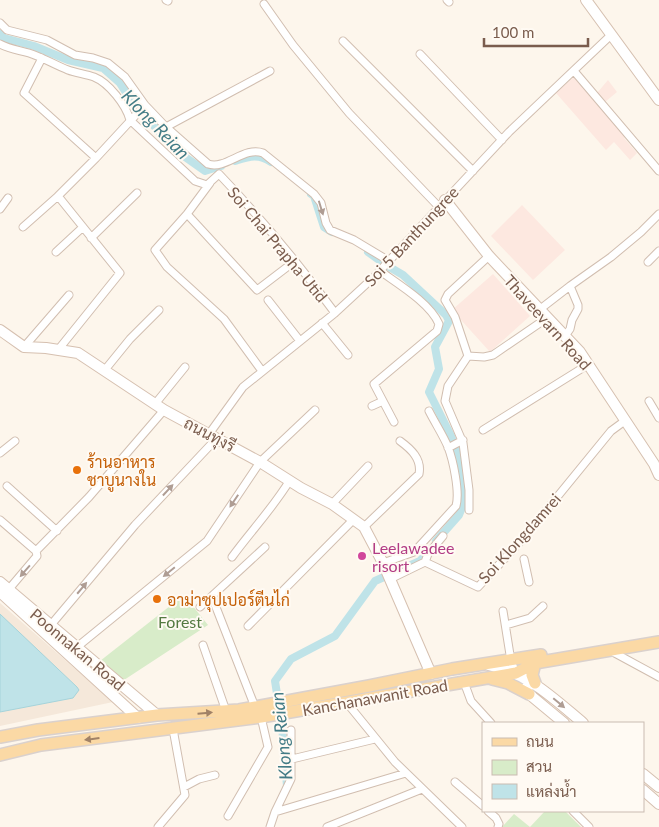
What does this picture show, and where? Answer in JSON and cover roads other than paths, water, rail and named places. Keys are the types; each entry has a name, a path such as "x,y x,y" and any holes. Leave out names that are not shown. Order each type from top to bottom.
{"main road":[{"name":"Kanchanawanit Road","path":"293,706 347,703 516,673 536,660 659,634"},
{"name":"Kanchanawanit Road","path":"0,755 41,745 173,729 293,706 452,669 512,661 536,660 659,642"},
{"path":"487,678 532,688 532,675 536,660"},
{"name":"Kanchanawanit Road","path":"0,737 38,730 157,715 261,711"},
{"path":"157,715 160,731"},
{"path":"138,718 140,733"}],"street":[{"path":"586,0 659,100"},
{"path":"264,4 293,45 348,113 442,203"},
{"path":"0,24 7,30 47,40 75,55 108,63 125,77 144,105 208,164 215,165 248,153 259,152 289,172 318,198 330,230 354,240 389,261"},
{"name":"Soi 5 Banthungree","path":"47,629 213,436 243,387 335,312 380,271 502,140 611,35"},
{"path":"343,41 472,171"},
{"name":"Soi Chai Prapha Utid","path":"0,44 27,52 69,70 100,80 119,100 130,120 195,181 207,185 219,174 261,220 335,312"},
{"path":"420,54 502,140"},
{"path":"42,58 24,92 96,158"},
{"path":"166,127 270,71"},
{"path":"574,71 659,171"},
{"path":"23,227 58,196 96,158 144,105"},
{"path":"210,182 187,214 155,250 166,267 224,319 262,371"},
{"path":"91,238 137,193"},
{"path":"58,196 120,274 58,350"},
{"path":"0,209 8,198"},
{"name":"Thaveevarn Road","path":"442,203 589,364 626,420 657,462 659,475"},
{"path":"187,214 257,290 295,261"},
{"path":"540,310 611,257 659,214"},
{"path":"56,252 83,227"},
{"path":"648,262 659,251"},
{"path":"468,356 455,317 445,300 448,294 489,256"},
{"path":"380,271 411,293 433,315 439,324 437,331 374,384 394,422"},
{"path":"565,336 570,330 572,320 578,309 578,304 570,286"},
{"path":"24,347 69,295"},
{"path":"268,300 300,341"},
{"path":"104,371 130,339 159,310"},
{"path":"468,356 484,357 493,355 547,318"},
{"path":"322,323 348,355"},
{"name":"ถนนทุ่งรี","path":"0,331 24,347 78,353 160,407 332,504 364,527 386,570 431,674"},
{"path":"468,356 448,386 445,401 461,442 469,490 469,510"},
{"path":"483,430 589,364"},
{"path":"36,551 89,497 160,407 185,367"},
{"path":"372,406 383,401"},
{"path":"649,401 659,418"},
{"path":"77,648 207,541 260,462 315,410"},
{"path":"386,570 414,552 456,506 458,497 450,447 429,411"},
{"name":"Soi Klongdamrei","path":"425,562 478,586 522,540 611,431 626,420"},
{"path":"0,453 15,441"},
{"path":"364,527 418,474 420,467 414,452 400,441"},
{"path":"450,447 461,442"},
{"path":"332,504 368,466"},
{"path":"232,557 269,512 290,480"},
{"path":"7,486 56,531"},
{"path":"0,520 36,551 37,556 4,590"},
{"path":"248,626 353,520"},
{"path":"386,570 425,562 428,554 443,536"},
{"path":"200,607 264,547"},
{"path":"524,559 529,582"},
{"name":"Poonnakan Road","path":"0,582 4,590 47,629 138,718"},
{"path":"212,597 261,711 268,747 228,816"},
{"path":"506,625 530,618 543,606"},
{"path":"503,611 516,673"},
{"name":"Poonnakan Road","path":"47,629 77,648 157,715"},
{"path":"203,645 226,711"},
{"path":"610,650 659,677"},
{"path":"488,664 506,668 516,673 563,722"},
{"path":"464,682 472,701 490,722"},
{"path":"532,688 582,722"},
{"path":"347,703 406,773 462,827"},
{"path":"158,827 185,797 173,729"},
{"path":"270,827 275,812 292,779 291,730"},
{"path":"292,759 375,738"},
{"path":"275,812 406,773"},
{"path":"184,787 199,779 215,775"},
{"path":"644,775 659,788"},
{"path":"455,782 482,805"},
{"path":"327,827 338,825 422,789"},
{"path":"644,791 659,804"},
{"path":"489,812 497,820 498,827"},
{"path":"574,812 589,827"}],"water":[{"path":"0,614 77,687 79,690 73,698 0,712"}],"waterway":[{"name":"Klong Reian","path":"0,34 4,38 34,46 68,60 103,68 120,83 132,102 178,152 205,171 221,166"},
{"name":"Klong Reian","path":"235,161 249,157 262,157 271,162"},
{"name":"Klong Reian","path":"311,194 314,196 324,227 332,232"},
{"name":"Klong Reian","path":"368,252 403,275 446,315 449,321 435,347 439,369 429,392 451,436 457,453 463,505 459,515 436,541"},
{"name":"Klong Reian","path":"286,789 282,726 275,681 291,659 335,636 375,581 420,561 429,550"}],"place":[{"name":"ร้านอาหาร ชาบูนางใน","path":"77,470"},
{"name":"Leelawadee risort","path":"362,556"},
{"name":"อาม่าซุปเปอร์ตีนไก่","path":"157,599"}],"park label":[{"name":"Forest","path":"180,621"}]}
